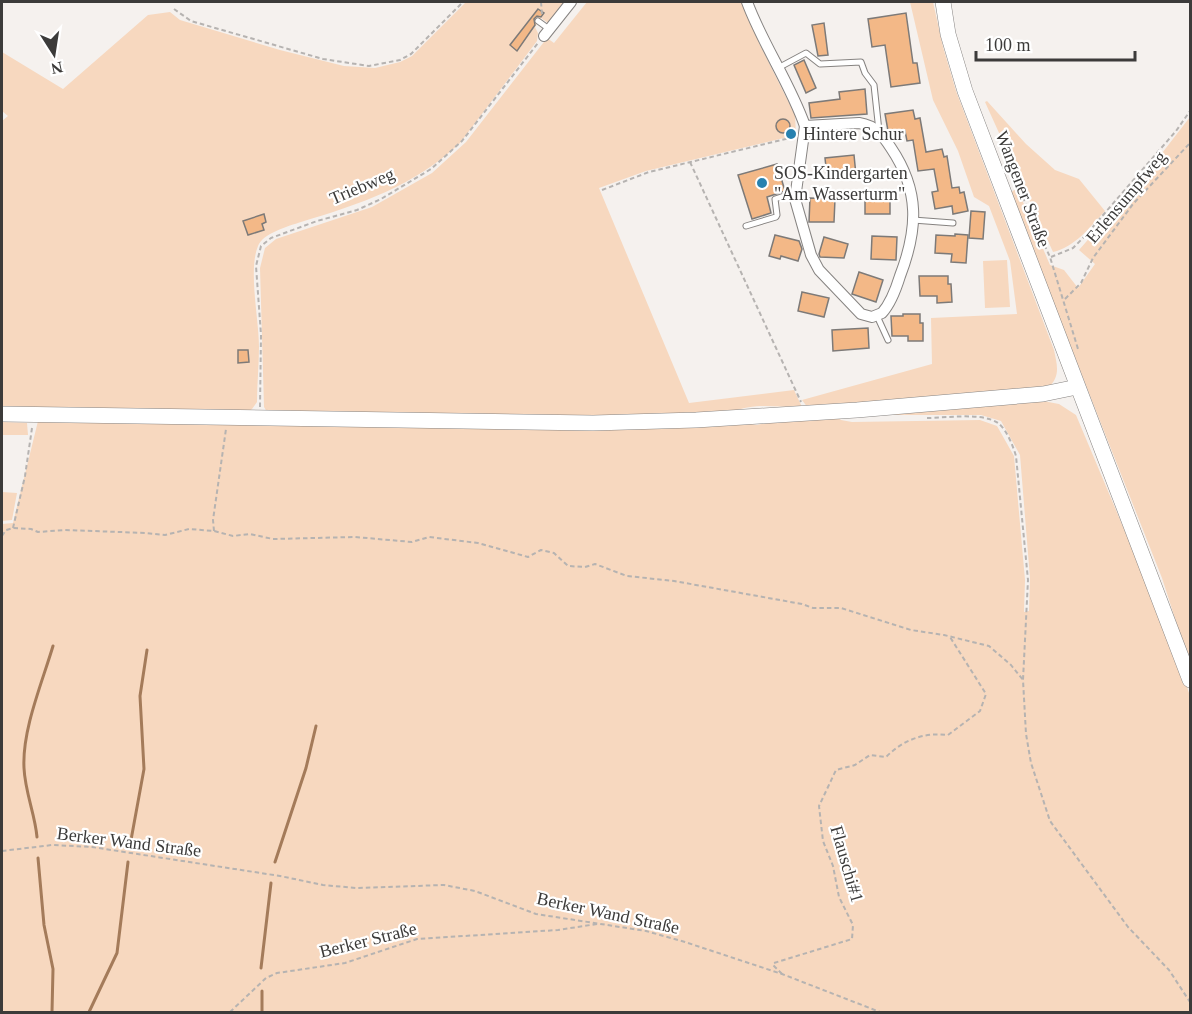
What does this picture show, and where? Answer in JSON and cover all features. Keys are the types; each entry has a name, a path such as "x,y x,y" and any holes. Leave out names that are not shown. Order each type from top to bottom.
{"main road":[{"name":"Wangener Straße","path":"943,2 948,34 964,91 1191,680"},
{"path":"2,414 559,423 696,420 1043,394 1077,387"}],"street":[{"path":"547,33 571,2"},
{"path":"747,2 766,45 799,108 804,131 796,192 797,209 811,255 819,270 861,314 866,317 877,316 886,309 895,291 913,234 913,206 907,177 879,131 869,125 860,123 804,131"}],"lane":[{"path":"538,21 547,33"},
{"path":"778,68 806,53 820,64 861,62 865,73 874,85 879,131"},
{"path":"746,225 776,218 775,199 796,192"},
{"path":"913,220 953,223"},
{"path":"877,316 888,340"}],"path":[{"path":"174,9 191,21 312,56 369,66 400,60 411,54 463,2"},
{"name":"Triebweg","path":"259,417 261,335 256,266 261,246 271,238 317,221 357,210 381,199 431,169 462,141 547,33"},
{"path":"1050,257 1073,248 1084,237 1191,111"},
{"path":"602,190 648,172 804,131"},
{"name":"Erlensumpfweg","path":"1064,299 1081,283 1093,258 1133,204 1191,143"},
{"path":"1001,149 1050,257 1079,352"},
{"path":"690,162 808,413"},
{"path":"13,528 25,476 34,415"},
{"path":"214,531 213,520 228,417"},
{"path":"925,418 980,417 999,423 1012,446 1016,456 1028,580 1023,680 1026,734 1031,763 1050,821 1128,927 1169,970 1191,1002"},
{"path":"2,536 6,530 13,528 31,529 38,532 65,530 146,533 165,536 189,529 214,531 233,536 250,534 273,539 355,537 412,542 429,537 478,543 528,557 541,550 554,553 568,566 585,567 595,564 627,576 727,590 813,608 841,608 911,630 989,646 1011,665 1023,680"},
{"name":"Flauschi#1","path":"782,974 773,965 774,963 852,939 853,925 839,897 833,867 823,842 819,806 836,770 855,765 870,755 886,757 897,746 917,738 933,734 948,735 980,711 986,694 950,637"},
{"name":"Berker Wand Straße","path":"2,851 52,845 92,848 280,876 323,885 356,888 444,885 475,891 536,914 646,931 782,974 880,1012"},
{"name":"Berker Straße","path":"230,1012 266,978 277,973 345,963 417,939 558,930 599,924"}],"shaded area":[{"path":"466,2 565,2 548,23 541,18 535,27 538,33 537,41 460,143 442,158 386,192 283,228 261,241 255,256 254,268 259,354 257,402 252,409 247,412 2,407 2,121 8,116 2,111 2,52 63,89 148,15 170,12 180,20 280,50 344,66 375,68 400,62 412,56"},
{"path":"587,2 743,2 759,43 795,115 796,135 646,171 599,188 689,403 794,390 802,407 759,406 733,412 609,416 267,412 264,407 260,268 265,248 276,239 372,207 432,173 466,142 547,38 554,43"},
{"path":"910,2 933,2 956,91 1054,350 1057,365 1055,379 1048,388 808,408 802,400 932,364 931,318 1017,314 1010,261 989,206 974,197 958,151 933,100"},
{"path":"987,101 1026,144 1055,170 1079,179 1105,211 1082,236 1068,246 1053,252 985,102"},
{"path":"1190,117 1190,665 1162,578 1010,193 1017,188 1050,265 1064,270 1078,288 1095,264 1079,250 1152,166"},
{"path":"1007,260 1010,307 985,308 983,261"},
{"path":"1043,401 1059,404 1076,415 1174,648 1190,696 1190,1012 2,1012 2,524 13,523 38,421 738,422 757,425 777,420 835,415 841,420 852,422 980,420 997,426 1014,456 1025,580 1024,612 1029,611 1030,578 1020,455 1001,421 981,415 875,415"},
{"path":"2,422 27,423 28,435 2,435"},
{"path":"2,492 17,493 12,520 2,521"}],"building":[{"path":"538,9 544,13 541,17 537,16 534,19 535,25 517,51 510,45"},
{"path":"906,13 913,63 917,63 920,83 891,87 885,45 872,47 868,19"},
{"path":"824,23 828,55 818,56 812,25"},
{"path":"804,60 816,88 806,93 794,65"},
{"path":"865,89 867,114 811,118 809,103 840,99 839,92"},
{"path":"913,110 915,119 920,118 926,152 942,149 944,157 947,156 952,188 959,187 960,193 964,192 968,211 953,214 952,206 935,209 932,192 938,191 934,169 918,171 913,140 907,141 905,131 890,133 888,131 885,114"},
{"path":"783,119 788,121 790,126 788,131 783,133 778,131 776,126 778,121"},
{"path":"854,155 856,175 827,177 825,158"},
{"name":"SOS-Kindergarten \"Am Wasserturm\"","path":"777,164 785,191 767,197 771,213 752,219 738,175"},
{"path":"865,191 890,191 890,214 865,214"},
{"path":"810,198 835,199 834,222 809,222"},
{"path":"971,211 985,212 983,239 969,238"},
{"path":"264,214 266,222 262,224 264,230 248,235 243,221"},
{"path":"955,234 968,235 966,263 951,262 952,254 935,253 936,235 955,236"},
{"path":"775,235 799,241 802,249 798,261 781,256 780,259 769,256"},
{"path":"872,236 897,237 896,260 871,259"},
{"path":"824,237 848,244 844,258 820,257"},
{"path":"859,272 883,280 876,302 852,294"},
{"path":"919,276 948,276 952,302 937,303 937,296 920,296"},
{"path":"802,292 829,298 824,317 798,311"},
{"path":"903,314 920,314 920,323 923,323 923,341 908,341 908,336 892,336 891,316 903,316"},
{"path":"868,328 869,348 833,351 832,330"},
{"path":"238,350 248,350 249,362 238,363"}],"waterway":[{"path":"37,837 25,777 24,753 29,722 53,646"},
{"path":"131,840 144,769 140,696 147,650"},
{"path":"275,862 306,768 316,726"},
{"path":"38,858 44,925 53,969 52,1012"},
{"path":"89,1012 117,953 128,862"},
{"path":"261,968 271,883"},
{"path":"262,991 262,1012"}],"place":[{"name":"Hintere Schur","path":"791,134"},
{"name":"SOS-Kindergarten \"Am Wasserturm\"","path":"762,183"}]}
